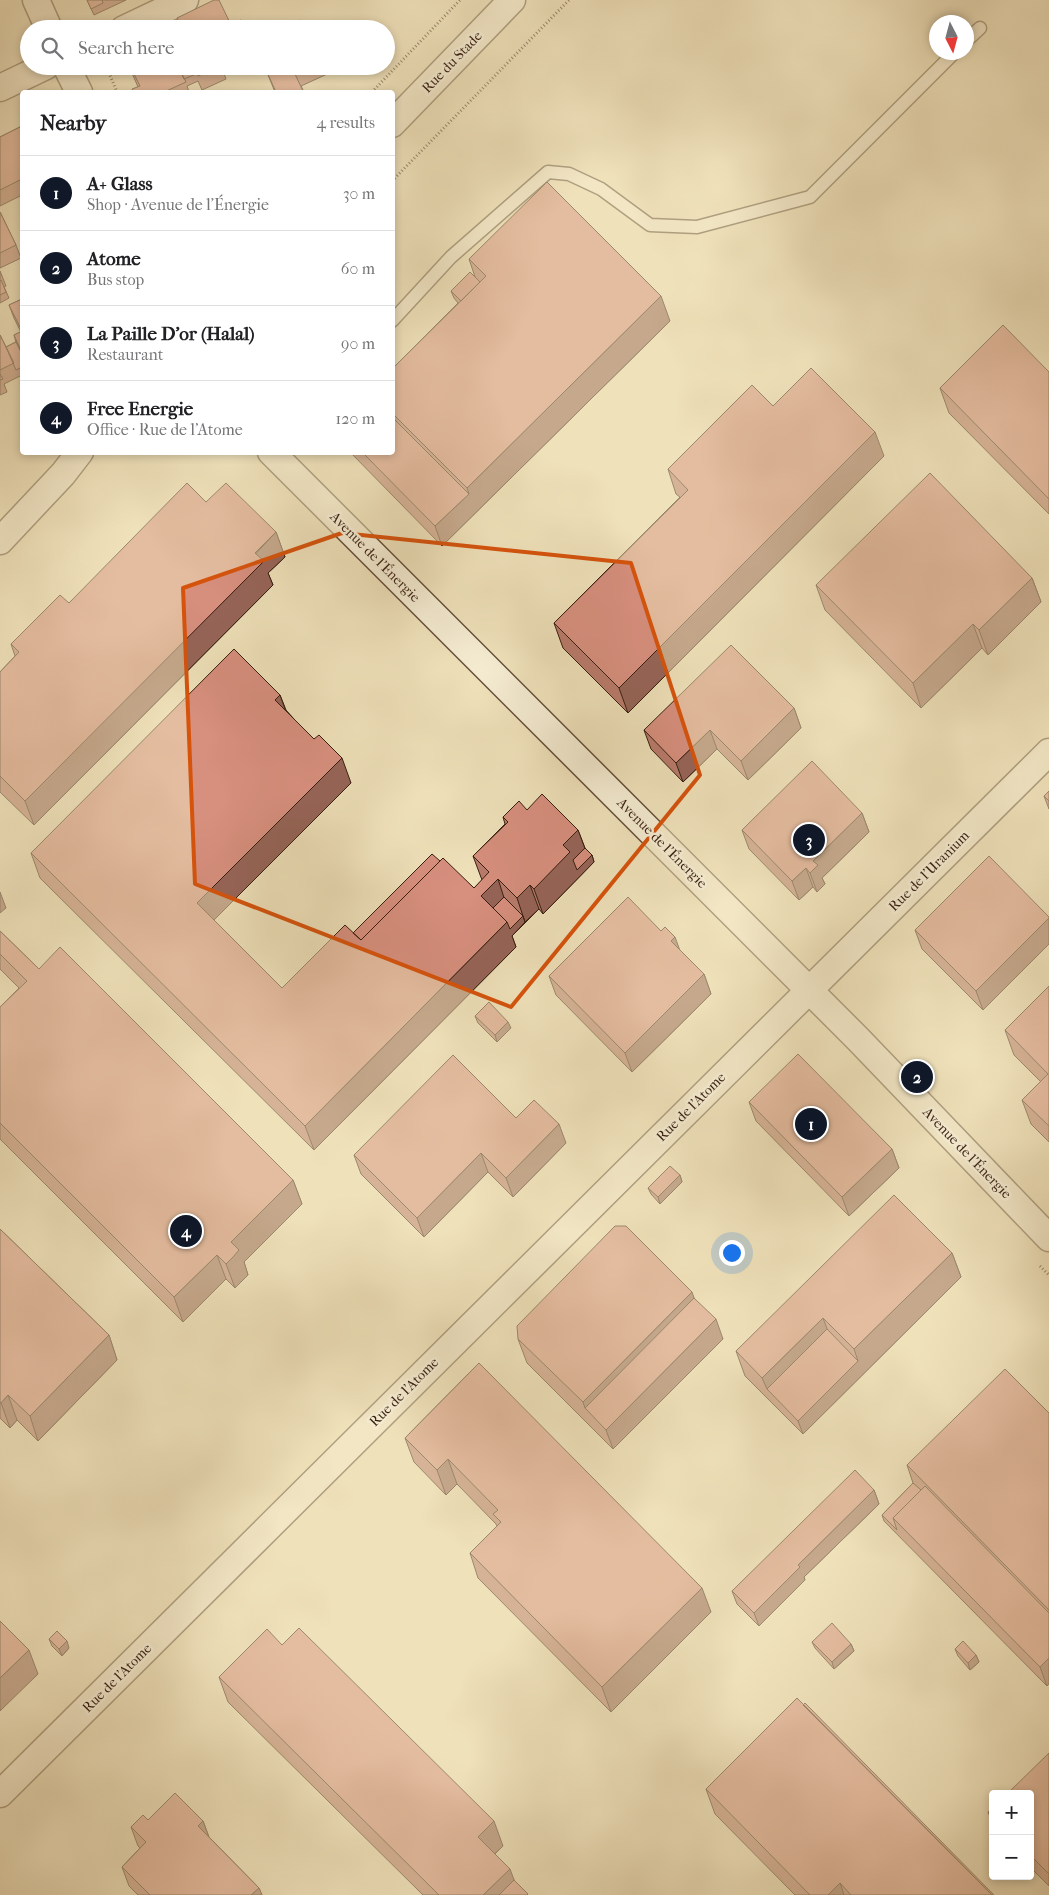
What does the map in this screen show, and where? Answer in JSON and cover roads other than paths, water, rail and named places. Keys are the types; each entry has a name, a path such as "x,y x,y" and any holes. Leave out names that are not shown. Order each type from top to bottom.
{"street":[{"path":"36,0 45,20"},
{"path":"143,20 185,0"},
{"name":"Rue du Stade","path":"395,121 512,0"},
{"path":"0,88 27,75"},
{"path":"70,75 78,90"},
{"path":"0,541 64,474 78,455"},
{"path":"64,474 89,455"},
{"name":"Avenue de l'Énergie","path":"274,455 858,1039 1049,1238"},
{"name":"Rue de l'Uranium","path":"809,990 1049,752"},
{"name":"Rue de l'Atome","path":"0,1794 809,990"}],"lane":[{"path":"974,34 980,28"},
{"path":"395,318 450,257 548,172 569,174 601,189 650,224 697,227 810,197 947,60"}],"place":[{"name":"La Paille D'or (Halal)","path":"809,840"},
{"name":"Atome","path":"917,1077"},
{"name":"A+ Glass","path":"811,1124"},
{"name":"Free Energie","path":"186,1231"}]}
